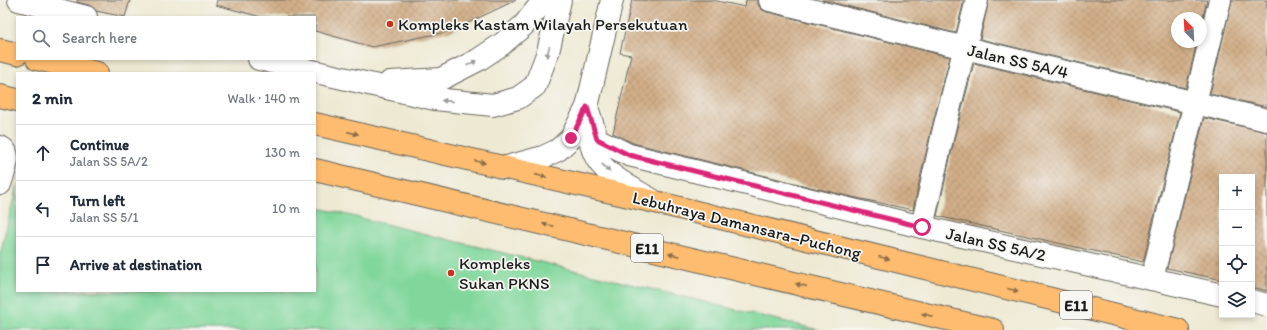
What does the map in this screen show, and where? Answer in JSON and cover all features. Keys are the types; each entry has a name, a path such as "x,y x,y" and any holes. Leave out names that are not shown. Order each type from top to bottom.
{"highway":[{"path":"0,50 16,54"},
{"path":"41,60 93,72"},
{"path":"0,96 16,100"},
{"name":"Lebuhraya Damansara–Puchong","path":"316,124 655,202 1178,330"},
{"name":"E11","path":"316,170 993,330"}],"street":[{"path":"19,0 82,16"},
{"path":"86,16 91,0"},
{"path":"367,83 441,79 478,60 502,44 524,25 544,0"},
{"path":"264,60 435,99 493,105 518,98 535,86 545,63 560,0"},
{"path":"503,168 543,157 558,150 571,138 587,107 612,0"},
{"name":"Jalan SS 5A/4","path":"770,0 1267,120"},
{"path":"922,227 944,129 977,0"},
{"path":"1152,280 1220,0"},
{"path":"587,107 590,142 594,155 603,167 618,179 655,202"},
{"name":"Jalan SS 5A/2","path":"587,107 597,139 629,155 922,227 1219,294"},
{"path":"0,147 4,148 7,152 7,158 0,184"},
{"path":"1255,302 1267,305"}],"green space":[{"name":"Kompleks Sukan PKNS","path":"16,188 16,292 316,292 316,207 819,330 0,330 0,255"}],"building":[{"path":"77,0 130,0 125,16 96,11 89,5 77,2"},
{"name":"Kompleks Kastam Wilayah Persekutuan","path":"217,0 516,0 451,31 372,47 316,31 316,16 257,16 216,5"},
{"path":"632,0 712,0 745,7 746,0 758,0 758,4 761,9 767,12 950,57 932,126 913,210 843,195 633,143 613,133 631,55 620,53"},
{"path":"822,0 964,0 956,33"},
{"path":"989,0 1207,0 1204,12 1171,12 1171,48 1196,48 1186,88 980,39"},
{"path":"1232,0 1267,0 1267,107 1210,94"},
{"path":"974,63 1180,112 1143,262 937,216 956,132"},
{"path":"1204,118 1267,132 1267,291 1255,288 1255,174 1219,174 1219,279 1167,268"}],"place":[{"name":"Kompleks Kastam Wilayah Persekutuan","path":"390,24"},
{"name":"Kompleks Sukan PKNS","path":"451,273"}],"route":[{"path":"571,138 587,107 597,139 629,155 922,227"}]}
